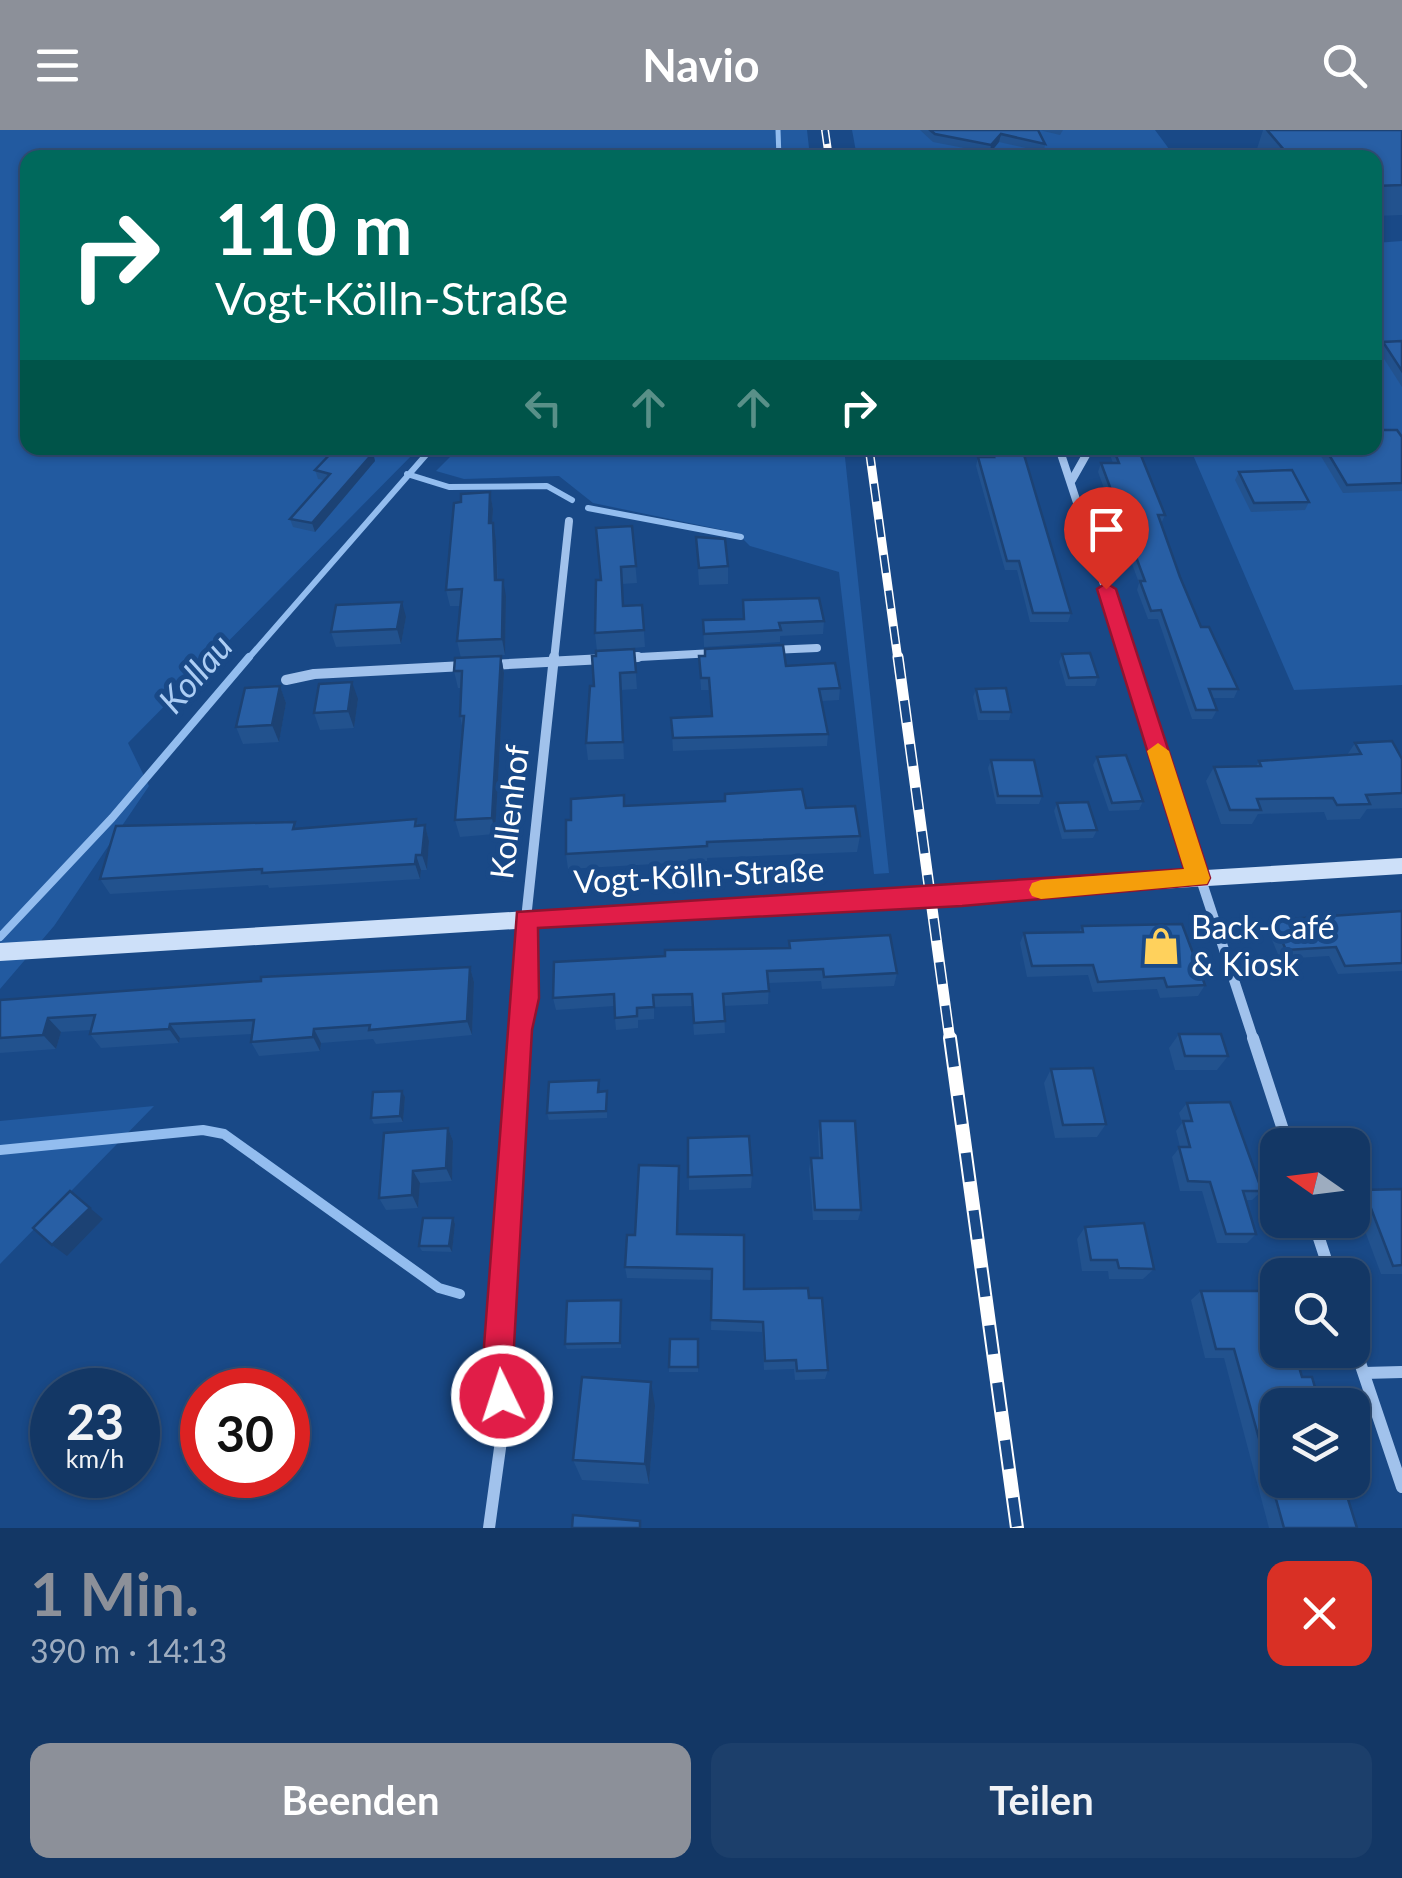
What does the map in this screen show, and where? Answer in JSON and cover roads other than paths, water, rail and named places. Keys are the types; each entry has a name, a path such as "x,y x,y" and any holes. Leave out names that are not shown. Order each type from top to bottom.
{"street":[{"path":"1062,455 1282,1128"},
{"path":"1072,481 1086,455"},
{"name":"Kollenhof","path":"489,1528 504,1419 499,1346 519,1030 526,998 526,919 569,521"},
{"path":"761,651 818,648"},
{"path":"286,680 314,674 724,653"},
{"name":"Vogt-Kölln-Straße","path":"2,952 1402,866"},
{"path":"1362,1368 1402,1487"},
{"path":"1364,1373 1402,1372"}],"waterway":[{"name":"Kollau","path":"778,130 779,150"},
{"name":"Kollau","path":"409,475 426,455"},
{"name":"Kollau","path":"247,660 409,475"},
{"path":"409,475 449,487 547,486 572,500"},
{"path":"588,508 741,537"},
{"name":"Kollau","path":"0,937 112,818 249,657"},
{"path":"0,1150 203,1130 224,1134 439,1288 460,1294"}],"railway":[{"path":"825,130 828,150"},
{"path":"870,455 898,660"},
{"path":"898,657 950,1041"},
{"path":"950,1038 1017,1528"}],"place":[{"name":"Back-Café & Kiosk","path":"1161,946"}]}
